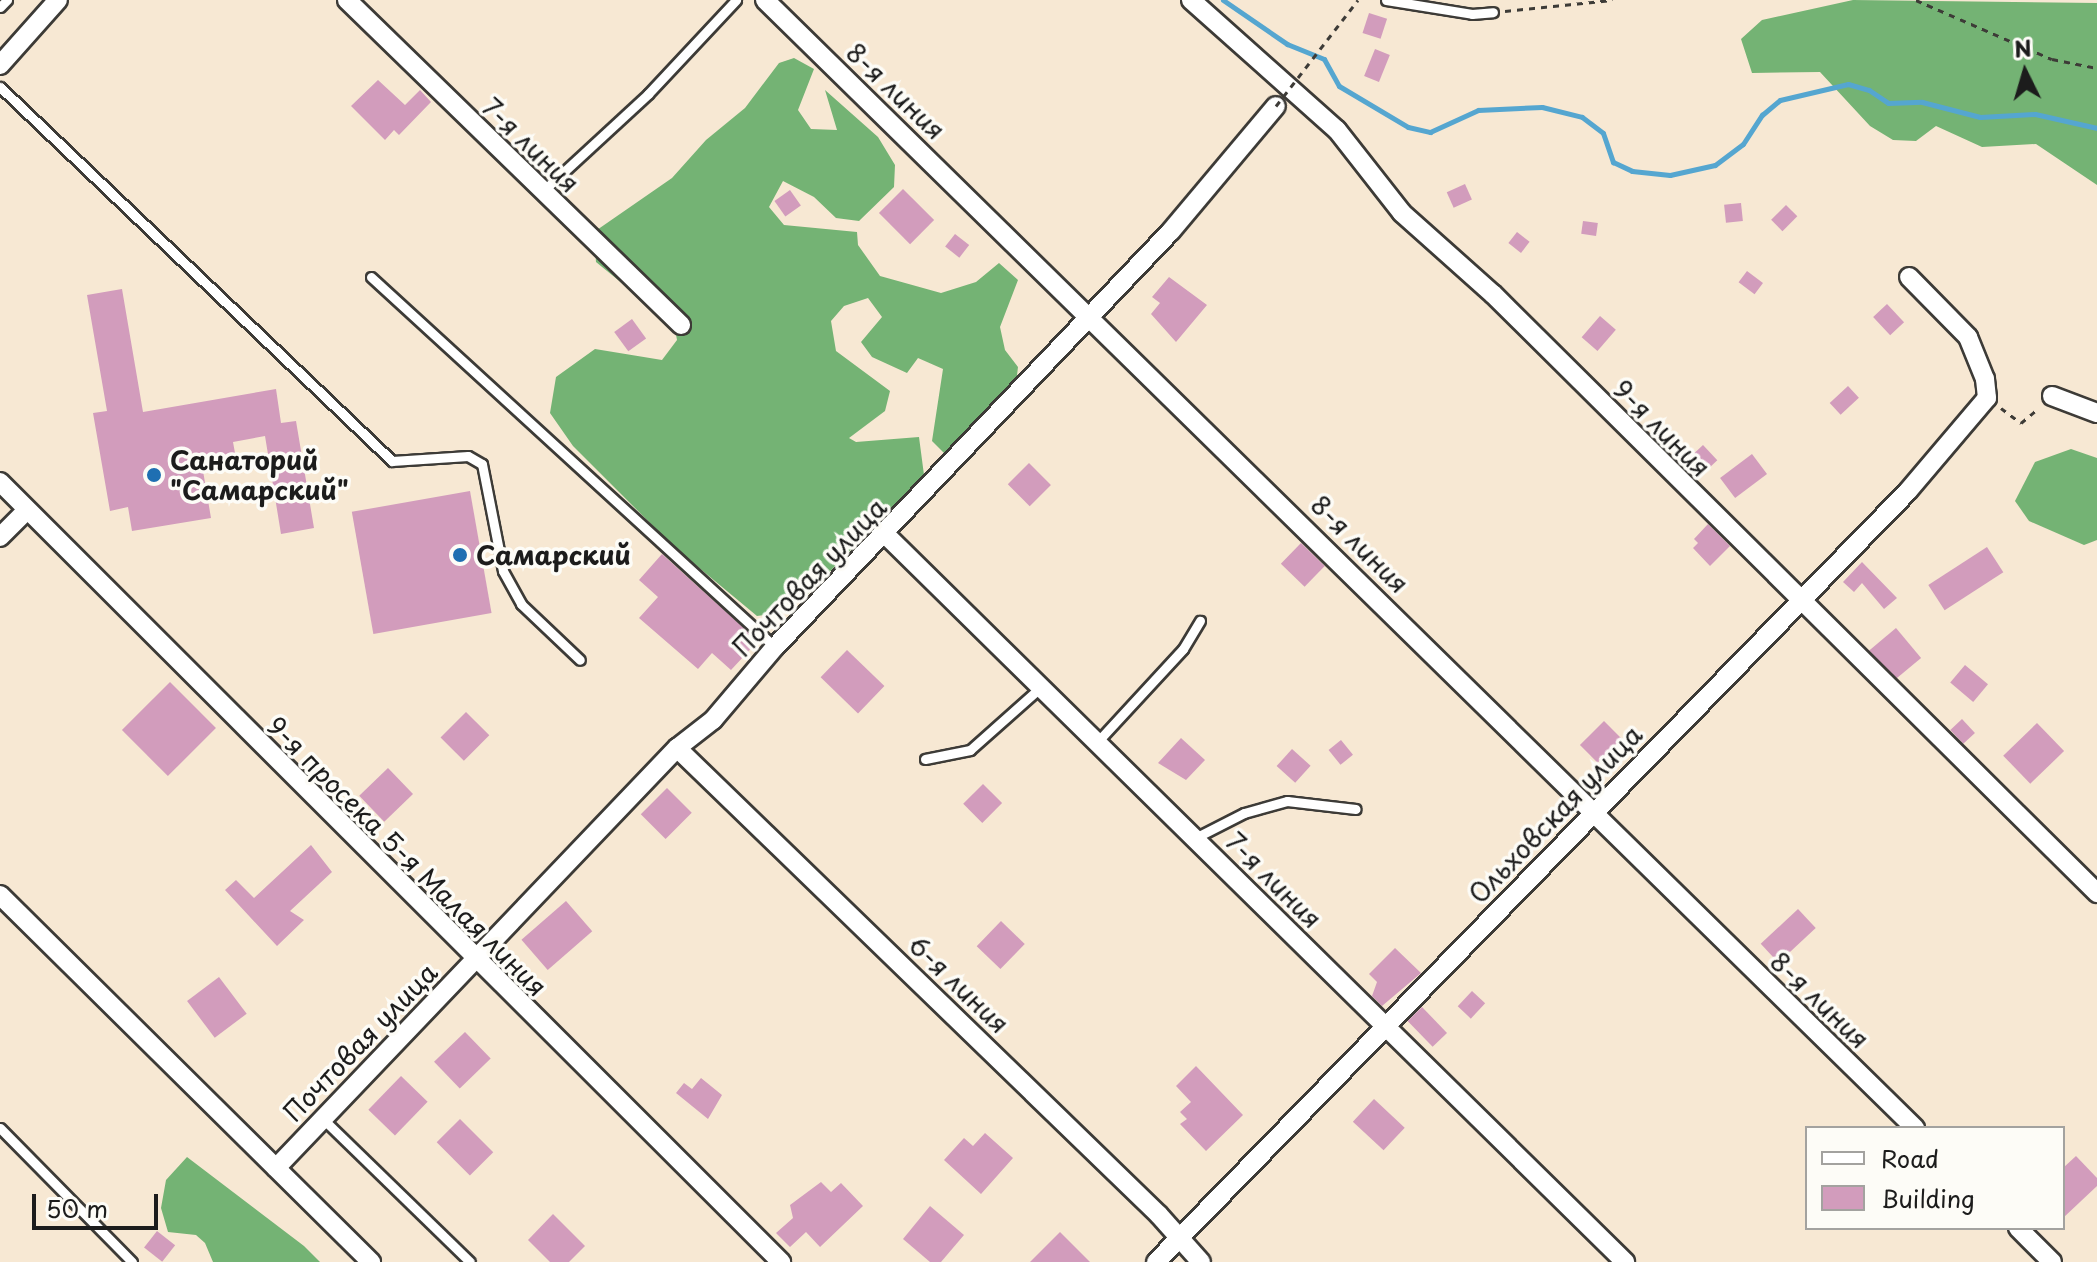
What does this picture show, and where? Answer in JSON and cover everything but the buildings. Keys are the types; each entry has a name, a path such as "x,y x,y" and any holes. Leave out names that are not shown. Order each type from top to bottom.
{"street":[{"path":"0,65 58,0"},
{"name":"7-я линия","path":"347,0 681,325"},
{"name":"8-я линия","path":"765,0 1913,1126"},
{"name":"9-я линия","path":"1191,0 1337,130 1402,213 1493,294 1651,456 1802,597 2097,893"},
{"name":"Почтовая улица","path":"276,1168 677,748 713,720 775,647 886,535 1171,231 1276,106"},
{"path":"1909,277 1968,337 1985,379 1987,398"},
{"name":"Ольховская улица","path":"1156,1262 1908,491 1987,398"},
{"path":"2050,398 2097,413"},
{"name":"9-я просека 5-я Малая линия","path":"0,482 474,961 781,1262"},
{"path":"0,537 27,510"},
{"name":"7-я линия","path":"886,535 1099,740 1625,1262"},
{"name":"6-я линия","path":"677,748 1159,1215 1178,1240 1201,1262"},
{"path":"0,895 371,1262"},
{"path":"2020,1230 2052,1262"}],"lane":[{"path":"0,7 7,0"},
{"path":"542,192 648,94 736,0"},
{"path":"1386,0 1472,14 1493,12"},
{"path":"0,87 392,461 468,456 482,464 503,571 521,604 580,660"},
{"path":"371,277 775,647"},
{"path":"1099,740 1183,649 1200,621"},
{"path":"925,759 970,750 1041,687"},
{"path":"1195,838 1244,813 1287,801 1356,809"},
{"path":"322,1118 470,1262"},
{"path":"0,1128 132,1262"}],"path":[{"path":"1276,106 1358,0"},
{"path":"1493,12 1612,0"},
{"path":"1916,0 2052,59 2097,68"},
{"path":"1987,398 2021,423 2050,398"}],"green space":[{"path":"1853,0 2097,3 2097,185 2036,144 1982,147 1936,126 1916,141 1893,140 1870,126 1820,72 1752,73 1741,39 1762,20"},
{"path":"794,58 814,69 798,110 811,129 837,130 825,90 878,137 895,165 894,187 859,221 836,218 814,197 783,181 769,207 784,225 857,232 858,245 880,276 941,293 976,282 999,263 1018,280 1000,327 1005,350 1018,367 1015,392 949,458 932,441 943,369 918,358 907,373 872,357 861,342 882,317 868,298 844,306 831,321 836,351 890,391 885,411 849,438 856,442 919,437 924,475 806,596 785,612 757,616 674,547 573,446 550,413 556,377 595,349 662,360 677,340 672,313 634,293 596,262 594,232 672,178 706,140 745,108 779,63"},
{"path":"2071,449 2097,458 2097,540 2084,545 2029,521 2015,501 2035,462"},
{"path":"187,1157 304,1246 320,1262 213,1262 205,1243 196,1235 168,1232 161,1208 166,1180"}],"waterway":[{"path":"1223,0 1287,44 1324,59 1339,86 1408,127 1430,132 1478,110 1542,107 1582,117 1603,133 1613,162 1632,171 1670,175 1715,165 1743,144 1762,115 1780,100 1848,84 1869,90 1888,103 1922,102 1980,117 2035,114 2097,128"}],"place":[{"name":"Санаторий \"Самарский\"","path":"154,475"},
{"name":"Самарский","path":"460,555"}]}
